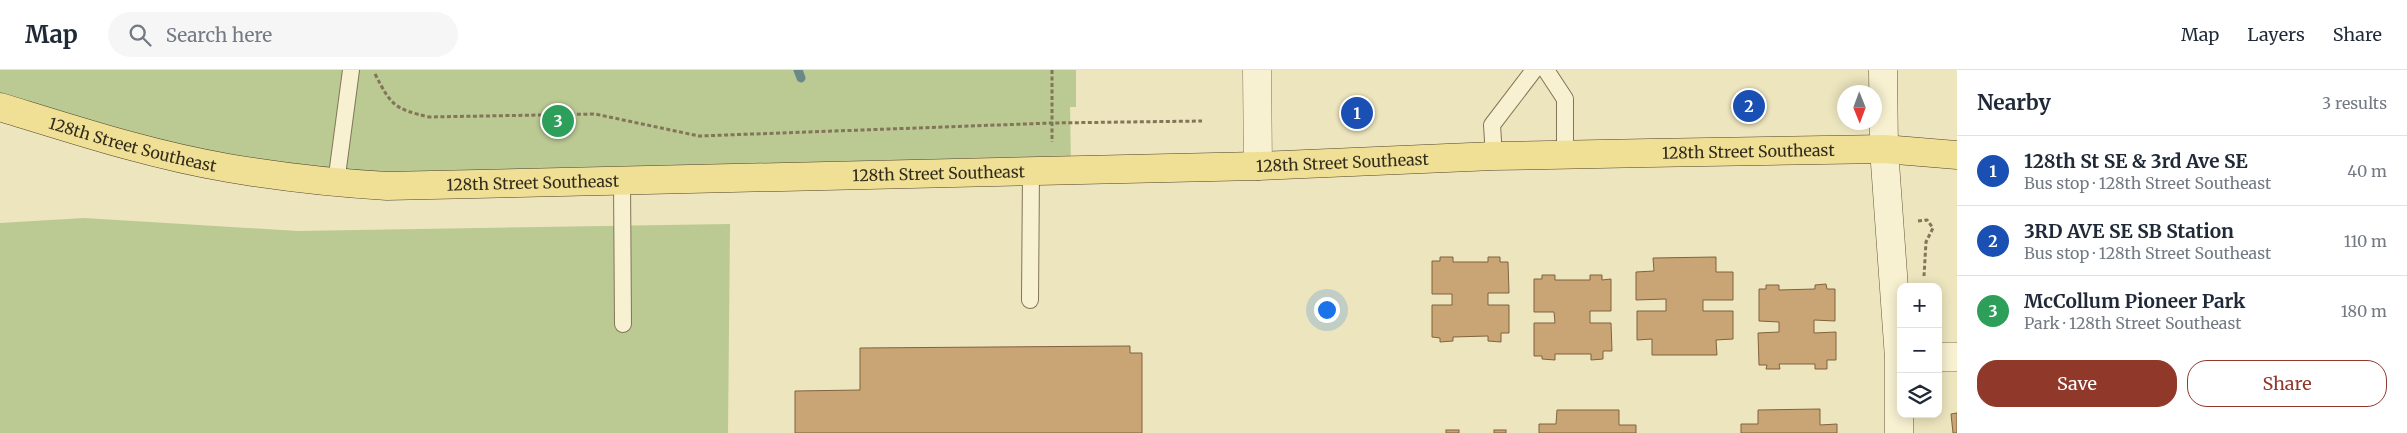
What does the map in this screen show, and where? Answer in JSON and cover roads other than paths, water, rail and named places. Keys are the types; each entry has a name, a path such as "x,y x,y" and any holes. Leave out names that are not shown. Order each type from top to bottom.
{"main road":[{"name":"128th Street Southeast","path":"0,107 116,142 227,168 336,183 387,186 1258,166 1494,156 1884,149 1957,155"},
{"name":"128th Street Southeast","path":"1884,149 1957,136"}],"street":[{"path":"1257,70 1258,166"},
{"path":"1883,70 1884,149 1898,328"},
{"path":"1942,357 1957,357"},
{"path":"1899,433 1900,373"}],"lane":[{"path":"336,183 351,70"},
{"path":"1494,156 1492,125 1534,70"},
{"path":"1546,70 1565,100 1565,155"},
{"path":"1030,300 1042,171"},
{"path":"622,182 623,324"}],"waterway":[{"path":"798,70 801,78"}],"place":[{"name":"3RD AVE SE SB Station","path":"1749,106"},
{"name":"128th St SE & 3rd Ave SE","path":"1357,113"},
{"name":"McCollum Pioneer Park","path":"558,121"}]}
